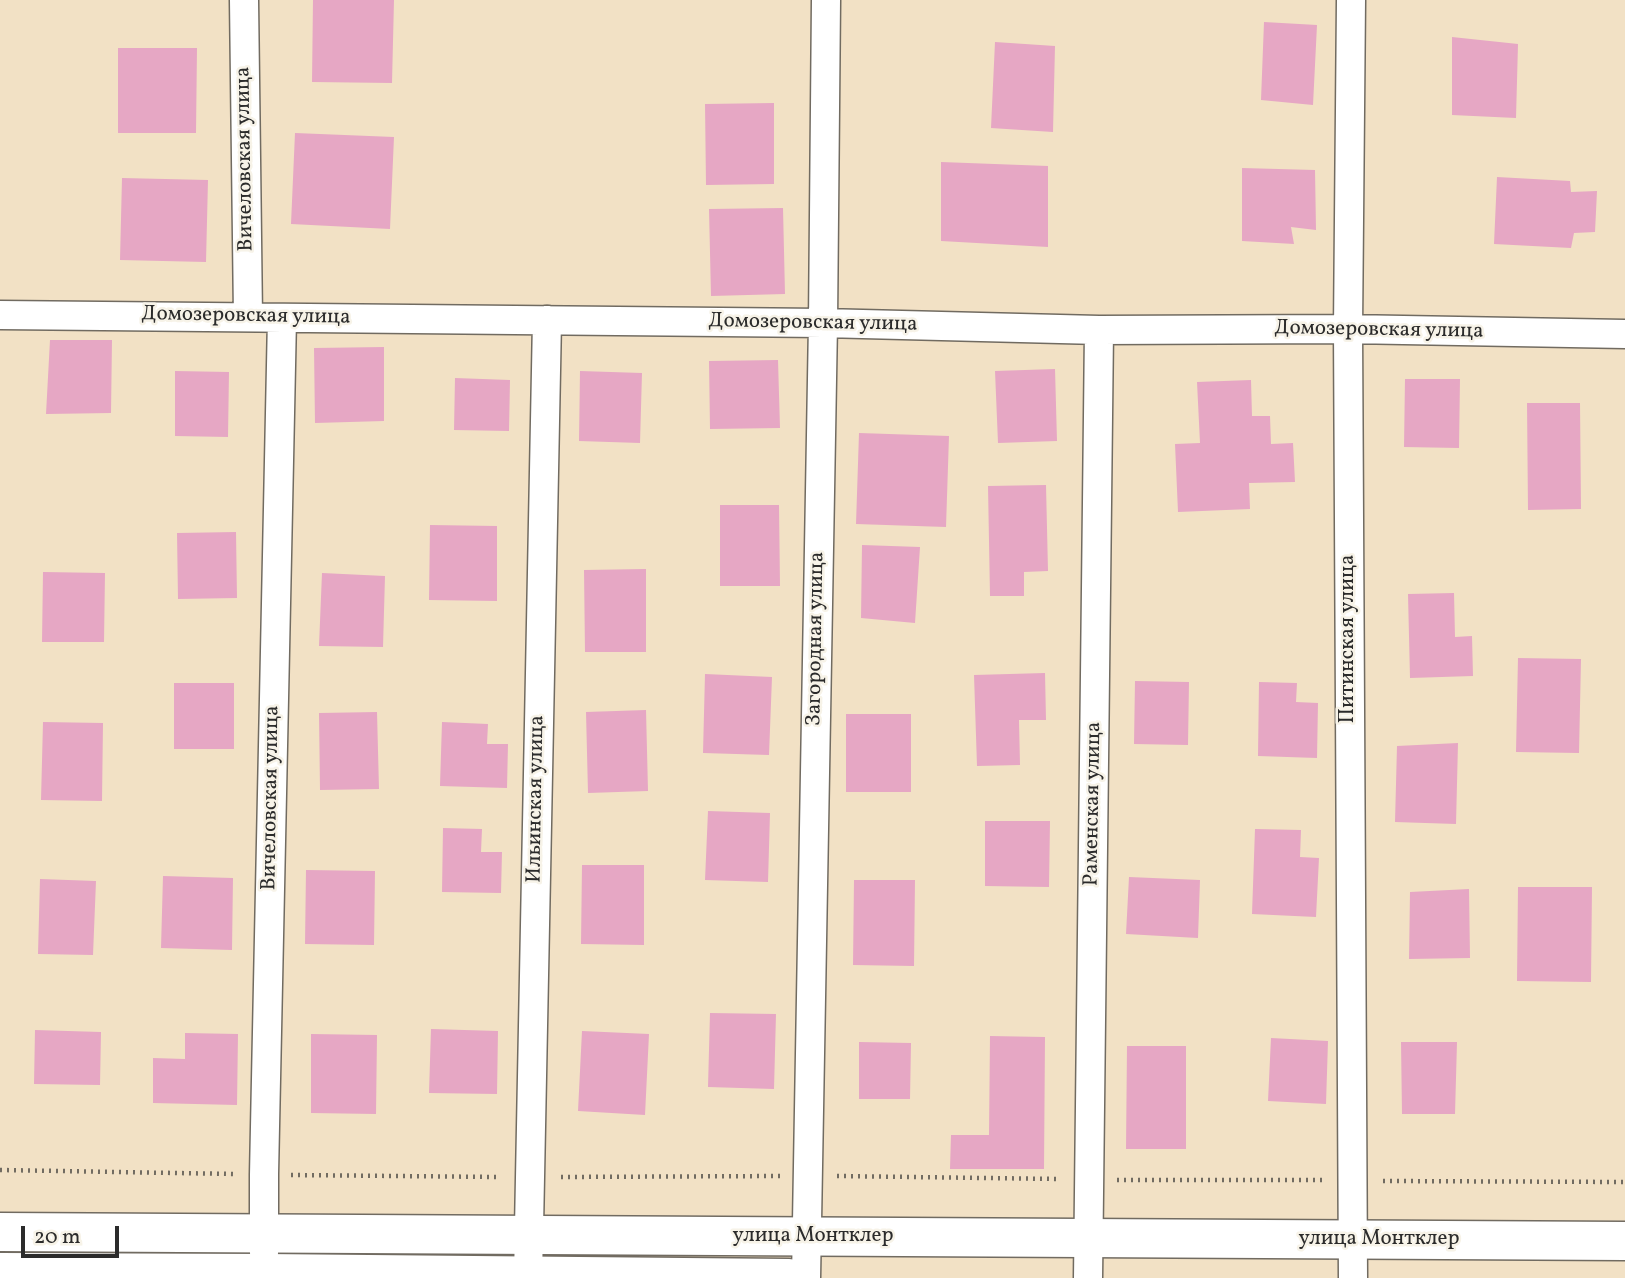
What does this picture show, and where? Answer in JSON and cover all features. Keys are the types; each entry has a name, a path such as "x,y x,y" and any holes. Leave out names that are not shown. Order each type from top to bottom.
{"street":[{"name":"Вичеловская улица","path":"244,0 248,317"},
{"name":"Загородная улица","path":"806,1278 826,0"},
{"name":"Питинская улица","path":"1351,0 1348,329 1353,1278"},
{"name":"Домозеровская улица","path":"0,315 823,323 1100,330 1348,329 1625,334"},
{"name":"Вичеловская улица","path":"264,1275 264,1160 282,318"},
{"name":"Ильинская улица","path":"528,1277 548,320"},
{"name":"Раменская улица","path":"1087,1278 1100,330"},
{"name":"улица Монтклер","path":"0,1232 1625,1241"},
{"name":"улица Монтклер","path":"0,1272 789,1278"}],"building":[{"path":"313,0 394,0 392,83 312,82"},
{"path":"1264,22 1317,25 1313,105 1261,100"},
{"path":"1452,37 1518,44 1516,118 1452,115"},
{"path":"995,42 1055,46 1053,132 991,128"},
{"path":"118,48 197,48 196,133 118,133"},
{"path":"774,103 774,184 706,185 705,104"},
{"path":"295,133 394,137 390,229 291,224"},
{"path":"941,162 1048,166 1048,247 941,241"},
{"path":"1242,168 1315,170 1316,230 1291,227 1294,244 1242,241"},
{"path":"1497,177 1570,181 1571,192 1597,191 1595,232 1574,233 1571,248 1494,244"},
{"path":"122,178 208,180 206,262 120,260"},
{"path":"783,208 785,294 711,296 709,209"},
{"path":"50,340 112,340 111,413 46,414"},
{"path":"384,347 384,421 315,423 314,348"},
{"path":"778,360 780,428 710,429 709,361"},
{"path":"1055,369 1057,441 998,443 995,371"},
{"path":"175,371 229,372 228,437 175,436"},
{"path":"580,371 642,373 640,443 579,441"},
{"path":"455,378 510,380 509,431 454,430"},
{"path":"1405,379 1460,379 1459,448 1404,447"},
{"path":"1251,380 1252,416 1270,416 1271,444 1293,443 1295,482 1249,483 1250,509 1178,512 1175,444 1200,443 1197,382"},
{"path":"1527,403 1580,403 1581,509 1528,510"},
{"path":"859,433 949,436 946,527 856,524"},
{"path":"1046,485 1048,571 1024,572 1024,596 990,596 988,486"},
{"path":"720,505 779,505 780,586 720,586"},
{"path":"430,525 497,526 497,601 429,600"},
{"path":"236,532 237,598 178,599 177,533"},
{"path":"862,545 920,547 915,623 861,618"},
{"path":"646,569 646,652 585,652 584,570"},
{"path":"43,572 105,573 104,642 42,642"},
{"path":"322,573 385,576 383,647 319,646"},
{"path":"1454,593 1455,637 1472,636 1473,676 1410,678 1408,594"},
{"path":"1518,658 1581,659 1579,753 1516,752"},
{"path":"1045,673 1046,720 1019,720 1020,765 977,766 974,675"},
{"path":"705,674 772,677 769,755 703,753"},
{"path":"1135,681 1189,682 1188,745 1134,744"},
{"path":"1259,682 1297,683 1296,702 1318,703 1317,758 1258,756"},
{"path":"174,683 234,683 234,749 174,749"},
{"path":"646,710 648,791 588,793 586,712"},
{"path":"377,712 379,789 320,790 319,713"},
{"path":"846,714 911,714 911,792 846,792"},
{"path":"43,722 103,723 102,801 41,800"},
{"path":"442,722 488,724 487,744 508,744 507,788 440,786"},
{"path":"1458,743 1456,824 1395,822 1397,746"},
{"path":"708,811 770,813 768,882 705,880"},
{"path":"985,821 1050,821 1049,887 985,886"},
{"path":"443,828 482,829 481,852 502,852 501,893 442,892"},
{"path":"1255,829 1301,830 1300,857 1319,858 1316,917 1252,914"},
{"path":"582,865 644,865 644,945 581,944"},
{"path":"306,870 375,871 374,945 305,944"},
{"path":"163,876 233,878 232,950 161,948"},
{"path":"1129,877 1200,880 1198,938 1126,934"},
{"path":"40,879 96,881 93,955 38,954"},
{"path":"854,880 915,880 914,966 853,965"},
{"path":"1518,887 1592,887 1591,982 1517,981"},
{"path":"1469,889 1470,958 1409,959 1410,892"},
{"path":"710,1013 776,1014 774,1089 708,1087"},
{"path":"431,1029 498,1031 497,1094 429,1093"},
{"path":"35,1030 101,1032 100,1085 34,1084"},
{"path":"582,1031 649,1034 645,1115 578,1111"},
{"path":"185,1033 238,1034 237,1105 153,1103 153,1058 185,1059"},
{"path":"311,1034 377,1035 376,1114 311,1113"},
{"path":"990,1036 1045,1037 1044,1169 950,1169 951,1135 989,1135"},
{"path":"1271,1038 1328,1041 1326,1104 1268,1101"},
{"path":"859,1042 911,1043 910,1099 859,1099"},
{"path":"1401,1042 1457,1042 1455,1114 1402,1114"},
{"path":"1127,1046 1186,1046 1186,1149 1126,1149"}]}
